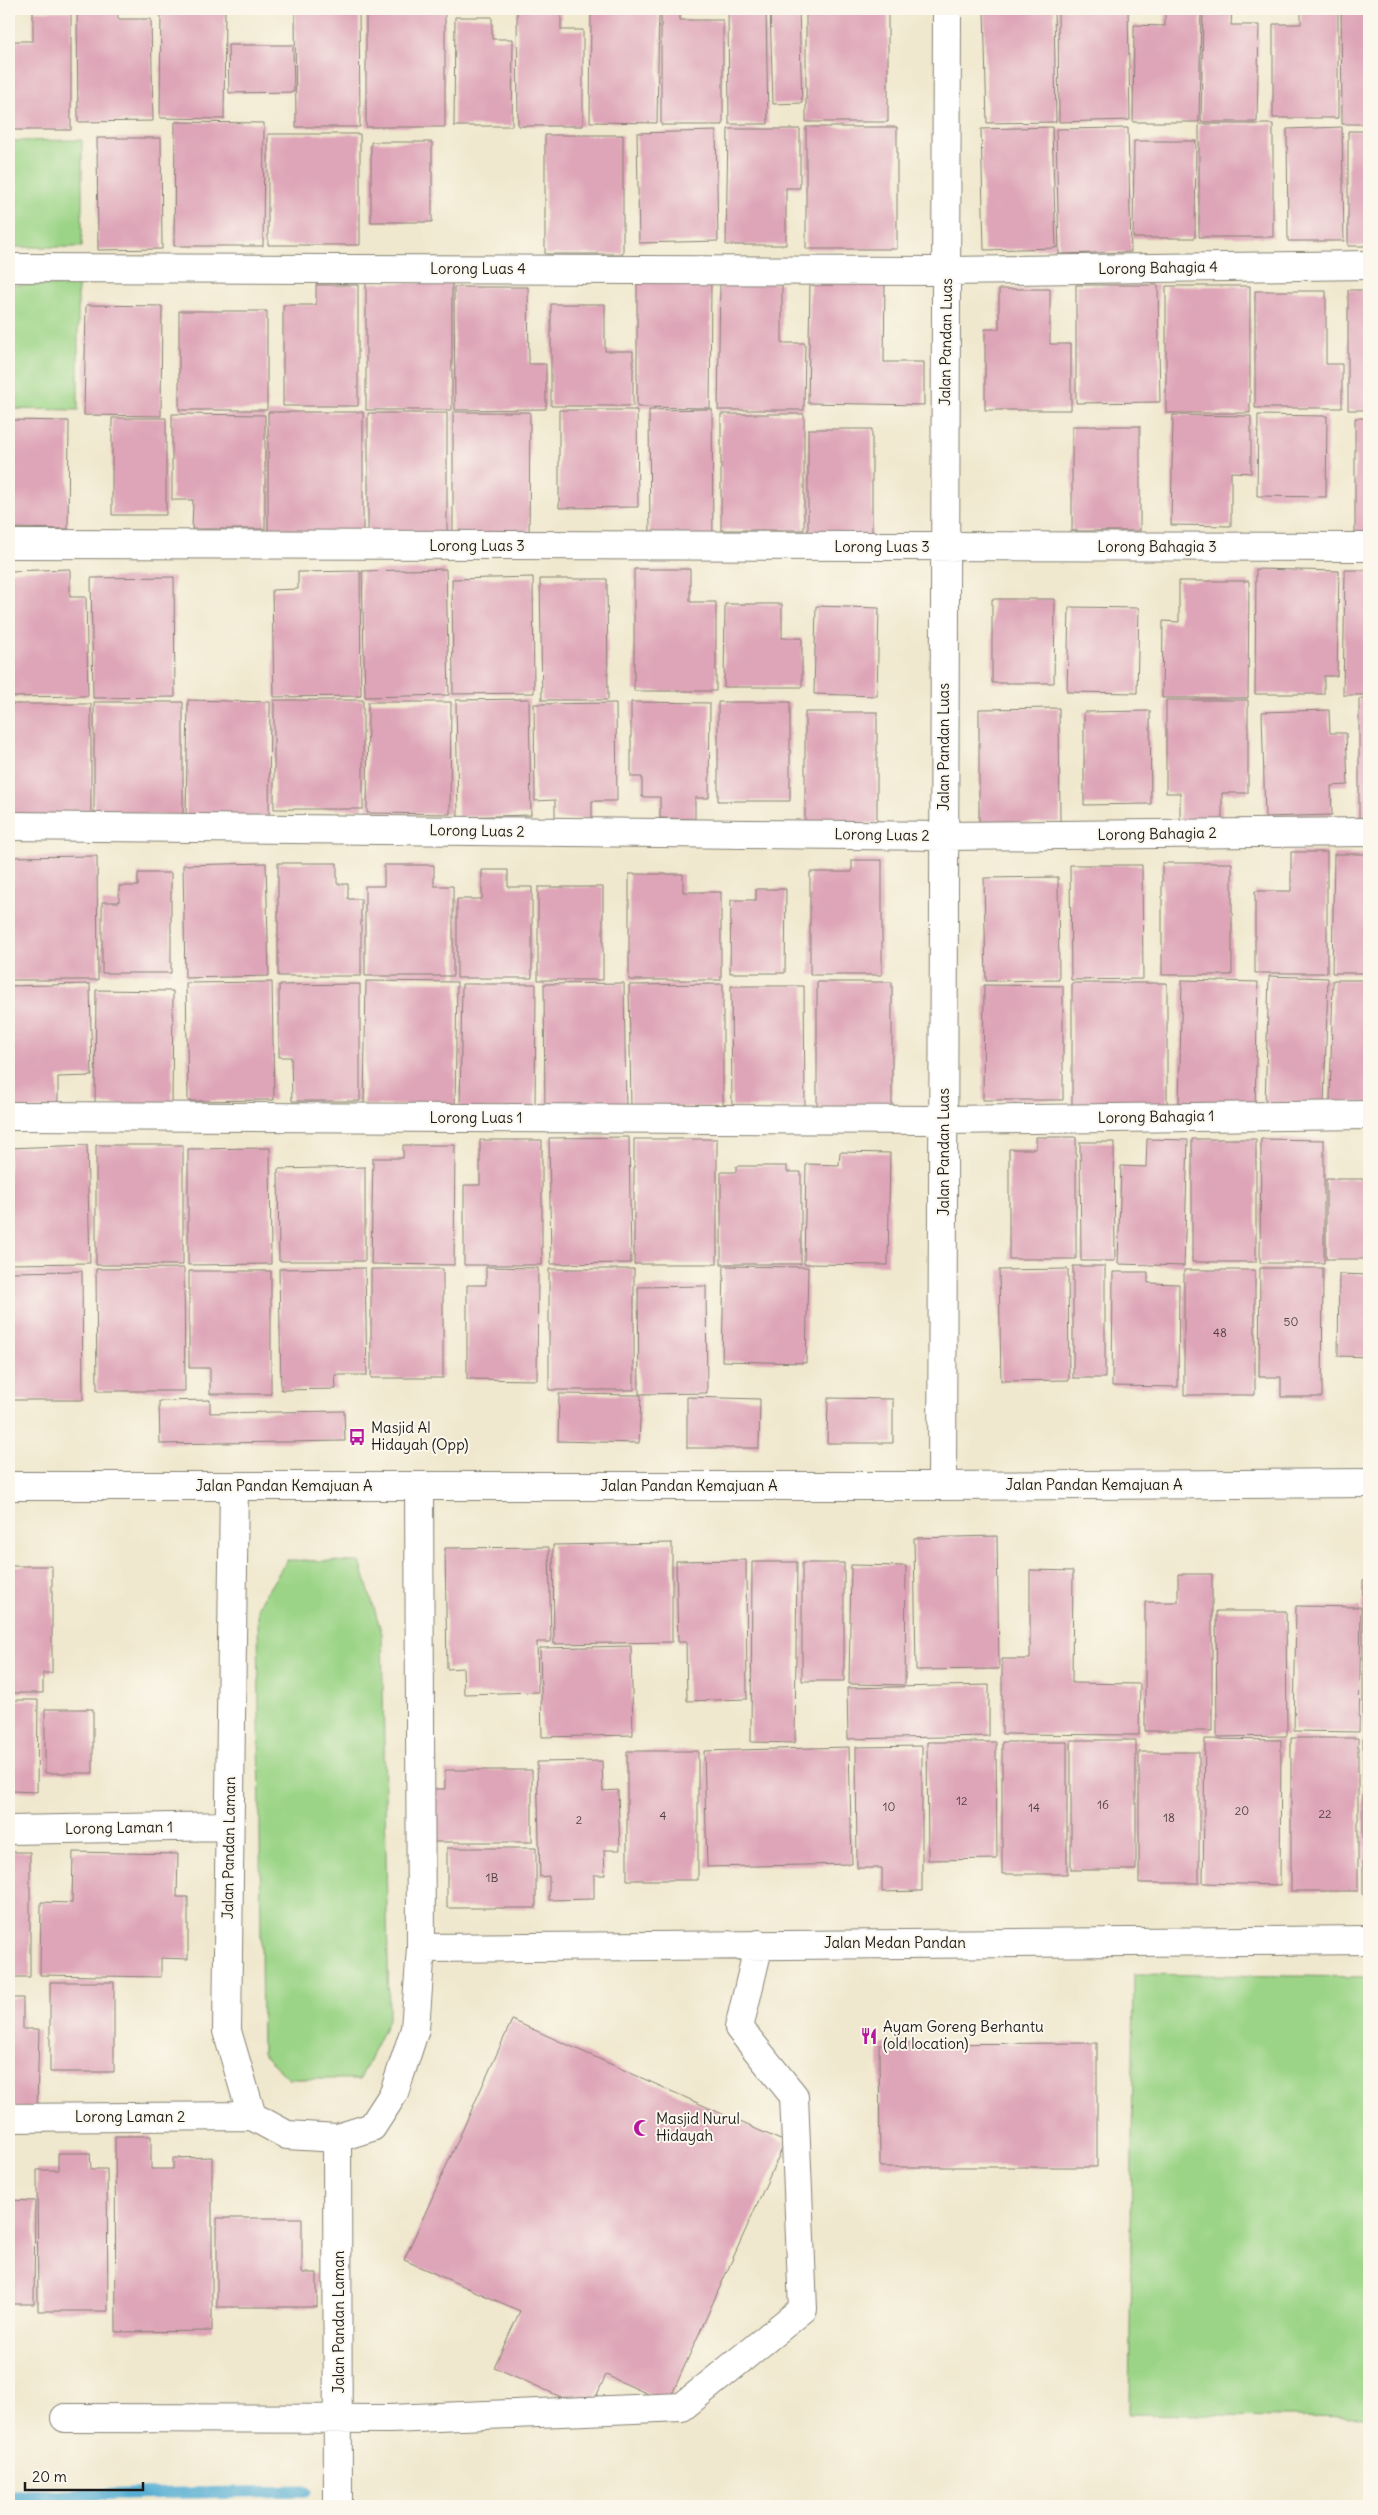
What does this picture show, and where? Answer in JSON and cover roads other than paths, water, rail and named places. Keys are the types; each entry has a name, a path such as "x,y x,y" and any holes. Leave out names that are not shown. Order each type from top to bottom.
{"street":[{"name":"Jalan Pandan Luas","path":"942,1486 947,9"},
{"name":"Lorong Bahagia 4","path":"946,270 1369,265"},
{"name":"Lorong Luas 4","path":"9,268 946,270"},
{"name":"Lorong Luas 3","path":"9,544 945,548"},
{"name":"Lorong Bahagia 3","path":"945,548 1369,547"},
{"name":"Lorong Luas 2","path":"9,826 944,836"},
{"name":"Lorong Bahagia 2","path":"944,836 1369,832"},
{"name":"Lorong Bahagia 1","path":"944,1120 1369,1114"},
{"name":"Lorong Luas 1","path":"9,1116 944,1120"},
{"name":"Jalan Pandan Kemajuan A","path":"9,1486 942,1486 1369,1483"},
{"name":"Jalan Pandan Laman","path":"234,1486 227,2032 252,2116"},
{"path":"252,2116 287,2135 337,2138 372,2127 394,2093 415,2029 421,1948 419,1486"},
{"name":"Lorong Laman 1","path":"9,1830 229,1826"},
{"name":"Jalan Medan Pandan","path":"421,1948 1369,1940"},
{"path":"66,2418 339,2419 682,2408 802,2309 794,2096 739,2028 759,1944"},
{"name":"Lorong Laman 2","path":"9,2118 252,2116"},
{"name":"Jalan Pandan Laman","path":"337,2138 338,2506"}],"waterway":[{"path":"9,2496 306,2491"}],"place":[{"name":"Masjid Al Hidayah (Opp)","path":"357,1437"},
{"name":"Ayam Goreng Berhantu (old location)","path":"869,2036"},
{"name":"Masjid Nurul Hidayah","path":"642,2128"}]}
